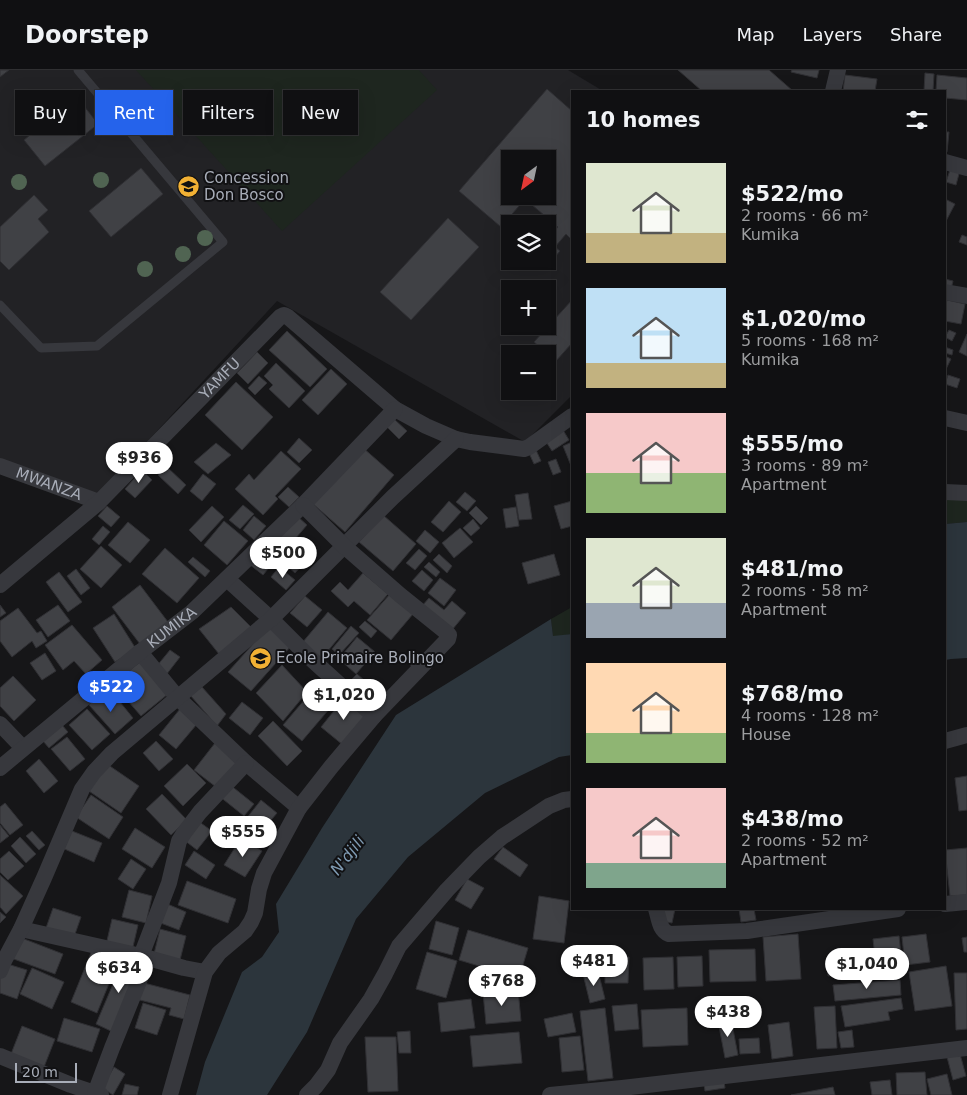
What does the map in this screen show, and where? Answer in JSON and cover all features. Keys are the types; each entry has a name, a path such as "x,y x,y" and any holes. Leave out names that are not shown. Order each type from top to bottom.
{"street":[{"path":"833,90 838,70"},
{"path":"946,162 967,168"},
{"path":"946,292 967,296"},
{"name":"YAMFU","path":"0,586 99,502 284,315 288,316 395,409 426,426 456,439 524,449 529,448 571,417"},
{"name":"KUMIKA","path":"0,768 140,652 192,612 303,505 395,409"},
{"path":"946,418 967,423"},
{"path":"1,964 21,929 82,789 94,772 112,753 271,618 393,497 456,439"},
{"name":"MWANZA","path":"0,466 99,502"},
{"path":"946,492 967,493"},
{"path":"170,1095 205,972 219,953 245,931 251,922 255,913 264,873 299,808 331,766 374,716 448,639 449,635 344,546 303,505"},
{"path":"227,579 374,716"},
{"path":"140,652 178,698 246,762 299,808"},
{"path":"0,724 23,748"},
{"path":"946,741 967,735"},
{"path":"0,1056 98,1094 169,883 179,841 200,812 246,762"},
{"path":"307,1095 328,1070 340,1043 371,999 399,946 447,890 479,857 502,837 549,806 571,799"},
{"path":"946,904 967,902"},
{"path":"656,910 661,928 669,934 747,931 891,910"},
{"path":"21,929 205,972"},
{"path":"550,1095 967,1048"}],"lane":[{"path":"0,305 41,348 97,346 223,242 78,70"}],"shaded area":[{"name":"Concession Don Bosco","path":"0,70 568,70 601,90 571,90 571,396 525,442 277,301 96,497 0,461"},
{"path":"136,70 419,70 437,90 282,231 195,135 273,135 273,90 183,90 183,122 173,111 173,90 154,90"},
{"path":"946,486 967,487 967,522 946,524"},
{"path":"571,608 571,634 553,637 551,619"}],"water":[{"path":"967,522 967,658 946,660 946,524"},
{"name":"N'djili","path":"551,619 553,636 571,634 571,755 559,757 485,793 408,857 356,919 307,1032 267,1095 196,1095 205,1062 242,972 262,957 279,932 276,904 322,828 396,715"}],"building":[{"path":"0,70 9,70 0,77"},
{"path":"678,70 769,70 792,90 701,90"},
{"path":"792,70 819,70 817,78 791,72"},
{"path":"925,73 934,74 933,90 924,90"},
{"path":"845,75 877,79 875,90 843,90"},
{"path":"937,75 967,78 967,100 946,98 946,90 936,90"},
{"path":"547,89 571,110 571,239 566,234 556,246 556,229 558,227 556,225 556,215 544,215 532,205 556,205 556,150 501,150 501,205 520,205 511,215 501,215 501,227 459,191"},
{"path":"85,107 95,120 95,126 85,134"},
{"path":"946,132 949,132 947,152"},
{"path":"30,135 84,135 45,166 24,140"},
{"path":"951,167 960,170 956,185 946,182"},
{"path":"141,168 163,194 111,237 89,211"},
{"path":"34,195 48,210 38,219 49,232 9,270 0,261 0,227"},
{"path":"946,200 955,204 946,221"},
{"path":"448,218 479,247 411,320 380,292"},
{"path":"962,235 967,237 967,245 959,242"},
{"path":"556,248 560,251 556,256"},
{"path":"946,279 953,281 951,289 946,287"},
{"path":"947,300 965,304 961,324 946,321"},
{"path":"571,301 571,344 556,361 556,345 537,345 534,342 540,335 556,335 556,318"},
{"path":"949,330 956,333 952,341 946,338"},
{"path":"287,331 327,369 310,387 269,350"},
{"path":"967,334 967,356 959,352"},
{"path":"946,347 953,350 952,355 946,353"},
{"path":"257,352 268,363 248,384 237,373"},
{"path":"946,356 951,359 946,369"},
{"path":"276,363 305,391 289,408 269,389 273,385 264,376"},
{"path":"331,369 347,384 318,415 302,400"},
{"path":"948,375 960,379 957,388 946,384"},
{"path":"259,376 267,383 255,395 248,388"},
{"path":"236,382 273,417 242,450 205,415"},
{"path":"394,419 407,431 399,439 387,427"},
{"path":"563,430 569,440 552,451 545,440"},
{"path":"299,438 312,450 299,463 287,452"},
{"path":"571,442 571,466 563,446"},
{"path":"216,443 231,455 208,474 194,462"},
{"path":"362,447 394,475 345,532 313,504"},
{"path":"536,450 541,461 534,464 529,453"},
{"path":"281,451 301,469 275,496 278,499 263,515 235,489 249,474 254,480"},
{"path":"556,459 561,472 553,475 548,462"},
{"path":"166,466 186,485 178,494 158,475"},
{"path":"142,470 152,480 135,498 125,489"},
{"path":"203,474 216,484 202,501 190,491"},
{"path":"288,487 299,497 289,507 278,497"},
{"path":"465,492 476,501 467,511 456,502"},
{"path":"528,493 532,519 519,520 515,495"},
{"path":"449,501 461,512 443,532 431,522"},
{"path":"571,501 571,526 561,529 554,506"},
{"path":"243,505 254,514 240,529 229,520"},
{"path":"107,506 120,517 111,527 98,516"},
{"path":"212,506 224,517 201,542 189,530"},
{"path":"476,506 488,518 481,525 469,513"},
{"path":"516,507 519,526 506,528 503,509"},
{"path":"383,515 416,544 393,571 359,542"},
{"path":"254,516 266,526 254,540 243,530"},
{"path":"297,516 307,525 283,553 273,544"},
{"path":"473,519 480,528 471,536 463,528"},
{"path":"224,521 248,541 227,565 204,545"},
{"path":"128,522 150,540 130,563 108,545"},
{"path":"103,526 110,532 99,545 92,539"},
{"path":"460,528 473,542 454,558 442,543"},
{"path":"425,530 439,542 430,553 416,541"},
{"path":"265,545 278,557 263,575 249,564"},
{"path":"101,546 122,565 101,588 80,569"},
{"path":"165,548 199,578 177,603 142,574"},
{"path":"291,548 306,561 295,573 280,560"},
{"path":"419,549 427,556 415,570 406,563"},
{"path":"439,554 452,566 447,573 433,560"},
{"path":"554,554 560,575 528,584 522,563"},
{"path":"193,557 210,571 205,577 188,562"},
{"path":"429,562 440,572 436,577 424,567"},
{"path":"279,567 295,580 286,590 271,577"},
{"path":"76,569 90,588 81,595 67,576"},
{"path":"422,570 433,580 424,591 412,581"},
{"path":"59,572 82,602 68,612 46,582"},
{"path":"363,573 388,594 370,615 354,601 348,607 331,591 340,582 348,590"},
{"path":"440,578 456,590 444,606 428,593"},
{"path":"140,585 168,622 140,644 112,607"},
{"path":"390,594 413,614 391,640 367,620"},
{"path":"305,596 322,610 307,627 290,613"},
{"path":"429,598 444,610 452,601 466,613 452,630 422,606"},
{"path":"0,605 6,613 0,617"},
{"path":"58,605 70,621 48,637 36,620"},
{"path":"231,607 252,628 219,654 199,629"},
{"path":"18,608 37,633 41,631 47,641 36,648 32,641 12,657 0,641 0,621"},
{"path":"328,612 347,628 321,659 302,643"},
{"path":"114,614 136,649 115,662 93,628"},
{"path":"365,621 377,631 371,638 359,627"},
{"path":"72,625 102,660 86,674 74,661 63,670 45,645"},
{"name":"Ecole Primaire Bolingo","path":"270,625 292,645 251,691 228,672"},
{"path":"351,626 359,633 339,655 332,649"},
{"path":"357,637 375,652 356,674 339,659"},
{"path":"170,650 180,657 166,675 156,667"},
{"path":"45,653 56,671 42,680 30,663"},
{"path":"416,653 423,663 413,669 407,659"},
{"path":"140,662 168,694 141,716 113,684"},
{"path":"282,665 307,692 283,721 256,693"},
{"path":"357,674 372,687 366,694 350,681"},
{"path":"13,676 36,700 14,721 0,706 0,688"},
{"path":"323,678 342,694 302,741 283,725"},
{"path":"202,687 226,714 217,726 190,695"},
{"path":"101,693 110,702 116,697 133,718 115,734 89,705"},
{"path":"345,697 367,716 343,745 321,727"},
{"path":"242,702 263,718 250,735 229,718"},
{"path":"87,709 110,734 92,750 69,725"},
{"path":"180,709 197,724 176,749 159,735"},
{"path":"273,721 302,751 287,766 258,736"},
{"path":"62,725 68,732 49,748 43,741"},
{"path":"67,737 85,759 70,771 51,749"},
{"path":"156,741 173,759 159,771 143,753"},
{"path":"215,743 238,761 216,787 194,770"},
{"path":"39,759 58,781 44,793 26,771"},
{"path":"104,762 139,786 121,813 86,789"},
{"path":"187,764 206,783 183,806 164,786"},
{"path":"967,776 967,810 959,811 955,778"},
{"path":"229,784 254,804 244,816 219,796"},
{"path":"162,794 187,820 171,835 146,809"},
{"path":"91,795 123,817 109,839 76,817"},
{"path":"261,800 277,813 261,832 246,819"},
{"path":"5,803 23,825 10,835 0,823 0,807"},
{"path":"198,821 212,831 197,850 184,840"},
{"path":"0,825 9,836 0,843"},
{"path":"135,828 165,847 152,868 122,849"},
{"path":"67,829 102,843 94,862 60,847"},
{"path":"32,831 45,845 39,850 26,836"},
{"path":"20,837 36,854 26,863 11,846"},
{"path":"241,838 262,851 245,877 224,865"},
{"path":"503,847 528,865 520,877 494,859"},
{"path":"967,848 967,895 950,896 946,850"},
{"path":"9,851 24,866 8,880 0,872 0,859"},
{"path":"194,851 215,865 206,879 185,865"},
{"path":"131,859 146,869 133,889 118,879"},
{"path":"0,875 23,896 6,914 0,907"},
{"path":"467,879 484,888 471,909 455,900"},
{"path":"187,881 236,899 228,923 178,905"},
{"path":"129,890 152,896 146,923 122,917"},
{"path":"539,896 569,901 564,943 533,939"},
{"path":"165,903 186,912 179,930 158,922"},
{"path":"53,908 81,917 74,937 46,928"},
{"path":"663,910 675,910 672,923 661,921"},
{"path":"739,910 754,910 756,920 741,922"},
{"path":"0,912 6,917 0,923"},
{"path":"112,919 138,925 132,951 106,945"},
{"path":"436,921 459,928 452,955 429,949"},
{"path":"160,929 186,936 180,960 154,954"},
{"path":"468,930 528,948 519,978 459,960"},
{"path":"798,934 801,979 766,981 763,937"},
{"path":"926,934 930,962 905,965 902,937"},
{"path":"899,936 902,964 876,966 873,939"},
{"path":"19,937 63,954 55,974 11,958"},
{"path":"967,937 967,952 964,952 962,938"},
{"path":"93,948 119,959 97,1013 71,1002"},
{"path":"755,949 756,981 710,982 709,950"},
{"path":"427,952 457,961 446,998 416,989"},
{"path":"125,956 143,963 113,1032 96,1024"},
{"path":"605,956 629,957 628,983 605,983"},
{"path":"702,956 703,986 678,987 677,957"},
{"path":"673,957 674,989 644,990 643,958"},
{"path":"853,962 854,972 844,973 843,963"},
{"path":"4,963 27,970 17,999 0,993 0,976"},
{"path":"837,963 838,975 828,976 827,964"},
{"path":"946,966 952,1006 915,1011 909,972"},
{"path":"32,968 64,982 52,1009 20,994"},
{"path":"598,971 605,999 590,1003 583,974"},
{"path":"954,973 967,973 967,1029 956,1030"},
{"path":"900,980 901,995 835,1001 833,985"},
{"path":"140,982 190,995 184,1019 169,1015 171,1008 136,999"},
{"path":"518,989 521,1021 486,1024 483,993"},
{"path":"901,998 903,1009 888,1012 890,1020 845,1027 841,1006"},
{"path":"471,999 475,1028 441,1032 438,1003"},
{"path":"143,1003 166,1010 157,1035 135,1028"},
{"path":"637,1004 639,1029 615,1031 612,1006"},
{"path":"835,1006 837,1048 817,1049 814,1007"},
{"path":"605,1008 613,1078 588,1081 580,1011"},
{"path":"687,1008 688,1045 643,1047 641,1010"},
{"path":"572,1013 576,1032 548,1037 544,1019"},
{"path":"64,1018 100,1029 92,1052 57,1041"},
{"path":"731,1019 738,1055 725,1058 718,1021"},
{"path":"789,1022 793,1056 772,1059 768,1025"},
{"path":"22,1026 55,1039 44,1067 11,1054"},
{"path":"852,1030 854,1047 841,1048 838,1032"},
{"path":"410,1031 411,1053 399,1053 397,1032"},
{"path":"519,1032 522,1063 473,1067 470,1036"},
{"path":"580,1036 584,1070 562,1072 559,1038"},
{"path":"365,1037 396,1037 398,1091 368,1092"},
{"path":"759,1038 760,1053 740,1054 739,1039"},
{"path":"960,1054 966,1076 953,1080 947,1057"},
{"path":"114,1067 125,1074 113,1095 102,1088"},
{"path":"925,1072 927,1095 897,1095 896,1073"},
{"path":"947,1074 952,1095 931,1095 927,1079"},
{"path":"890,1080 892,1095 872,1095 870,1082"},
{"path":"724,1081 725,1088 705,1091 704,1084"},
{"path":"125,1084 139,1087 137,1095 122,1095"},
{"path":"833,1087 835,1095 791,1095"}],"place":[{"name":"Concession Don Bosco","path":"188,187"},
{"name":"Ecole Primaire Bolingo","path":"260,658"}]}
